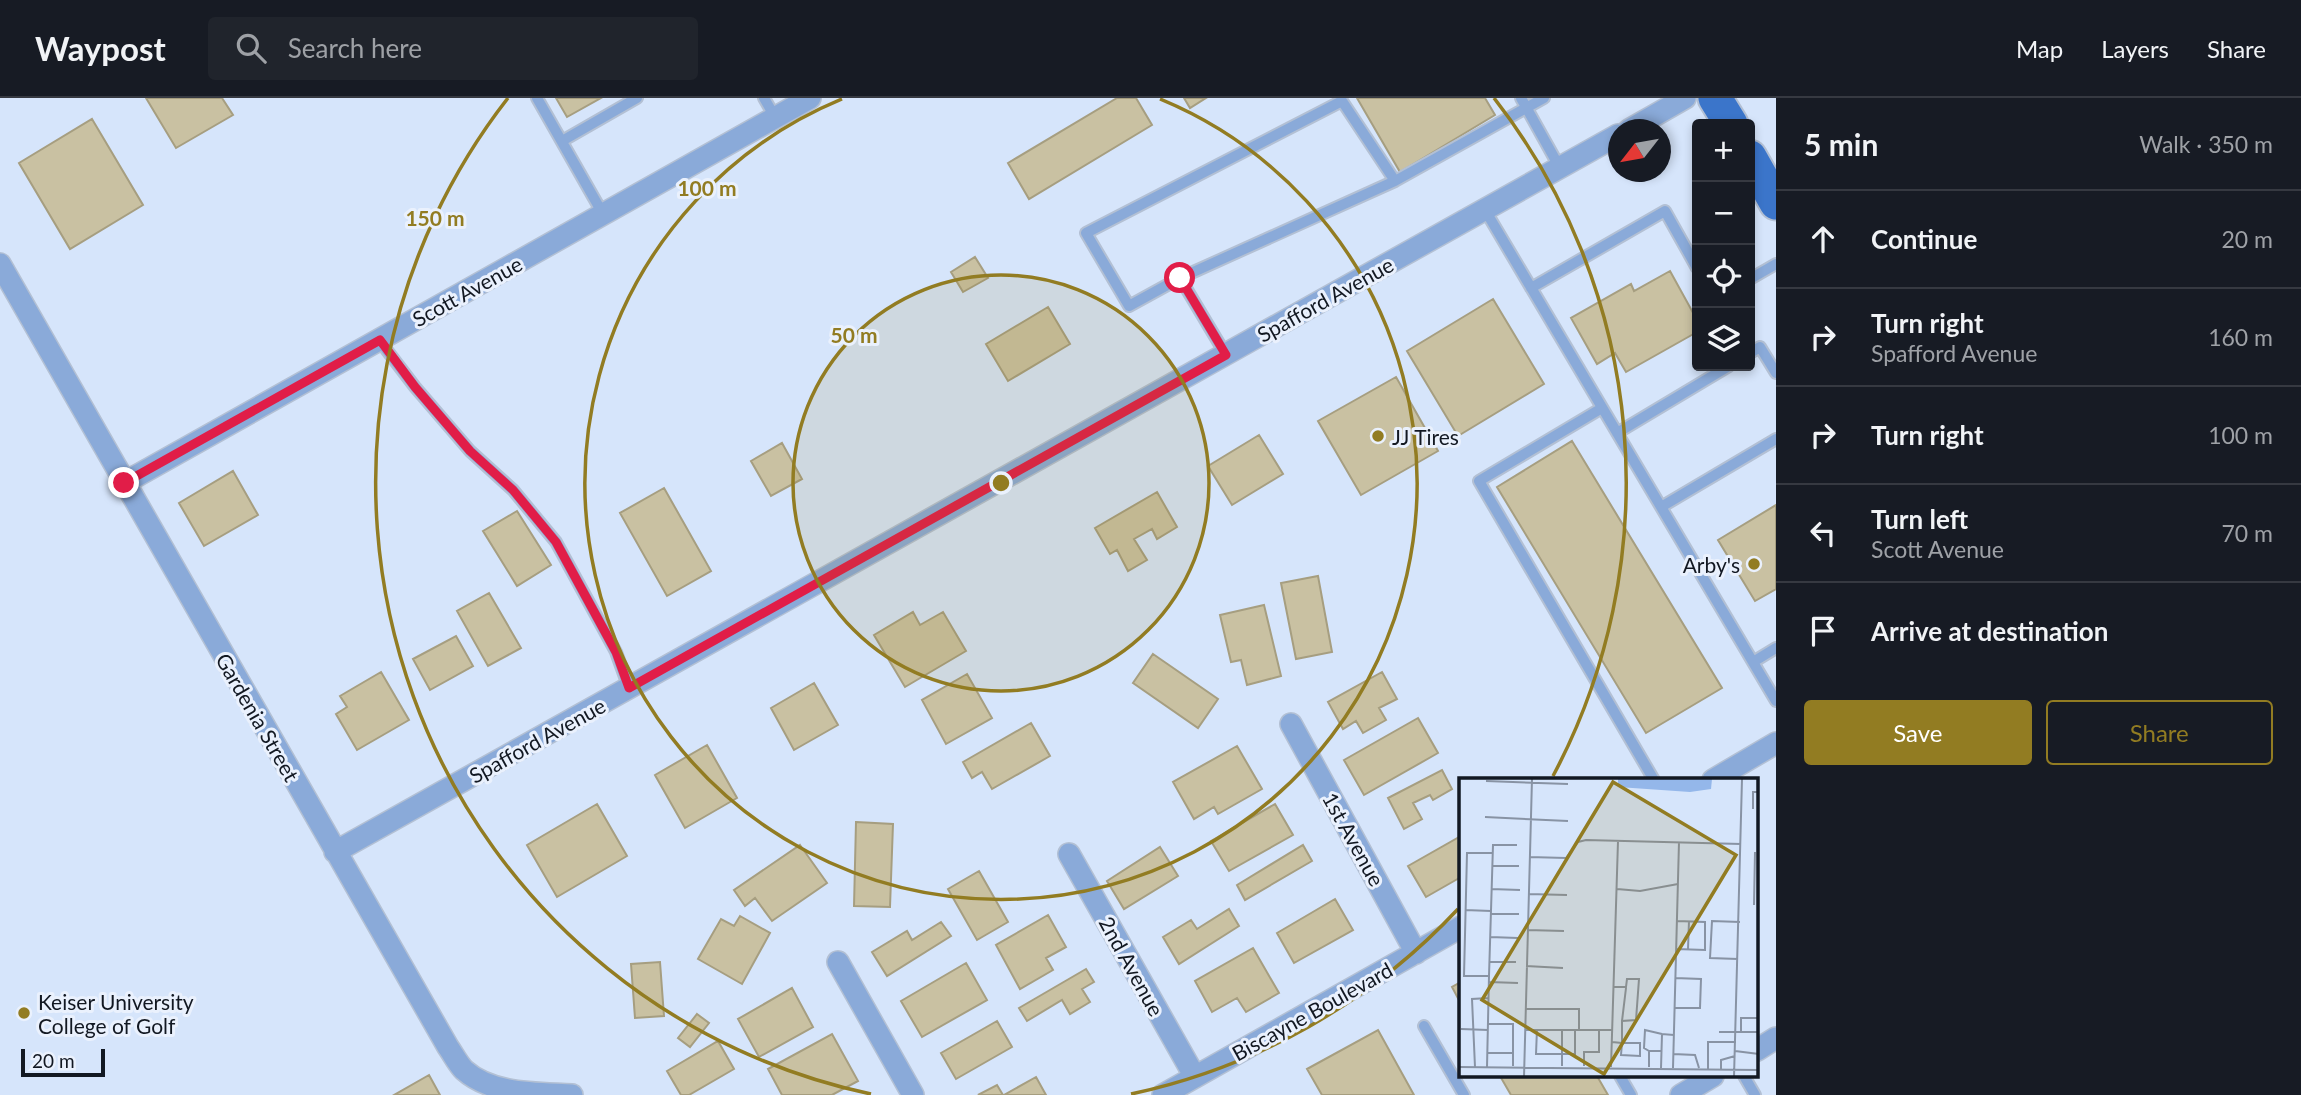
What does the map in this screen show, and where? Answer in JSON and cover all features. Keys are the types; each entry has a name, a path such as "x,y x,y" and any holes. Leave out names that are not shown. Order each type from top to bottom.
{"main road":[{"path":"1715,98 1728,119"},
{"path":"1755,166 1776,202"}],"street":[{"name":"Scott Avenue","path":"124,483 810,98"},
{"path":"1648,119 1685,98"},
{"name":"Spafford Avenue","path":"335,852 1608,141"},
{"name":"Gardenia Street","path":"0,264 448,1047 464,1070 487,1084 517,1091 572,1095"},
{"name":"1st Avenue","path":"1291,724 1416,953"},
{"path":"1716,778 1776,743"},
{"name":"2nd Avenue","path":"1069,854 1195,1077"},
{"name":"Biscayne Boulevard","path":"1163,1095 1459,928"},
{"path":"838,962 913,1095"},
{"path":"1758,1049 1776,1038"},
{"path":"1681,1095 1711,1077"}],"lane":[{"path":"537,98 603,214"},
{"path":"562,141 637,98"},
{"path":"764,98 775,117"},
{"path":"1395,181 1342,101 1086,233 1129,306 1180,278 1395,181 1524,103 1544,98"},
{"path":"1524,103 1560,168"},
{"path":"1485,210 1776,701"},
{"path":"1531,288 1665,211 1692,259"},
{"path":"1755,276 1776,264"},
{"path":"1180,278 1226,355"},
{"path":"380,340 415,387 470,451 513,490 556,542 616,652 629,688"},
{"path":"1755,350 1760,347 1776,373"},
{"path":"1617,433 1721,371"},
{"path":"1602,408 1479,481 1653,778"},
{"path":"1661,507 1776,439"},
{"path":"1753,662 1776,648"},
{"path":"1424,1026 1464,1095"},
{"path":"1621,1077 1631,1095"},
{"path":"1745,1077 1755,1095"}],"building":[{"path":"146,98 222,98 233,115 176,148"},
{"path":"556,98 601,98 567,117"},
{"path":"1117,98 1136,98 1152,125 1029,199 1008,163"},
{"path":"1184,98 1206,98 1190,108"},
{"path":"1357,98 1485,98 1495,115 1400,172"},
{"path":"92,119 143,205 70,249 19,163"},
{"path":"975,257 988,278 963,292 951,272"},
{"path":"1670,271 1692,311 1692,335 1626,372 1615,353 1597,364 1571,318 1631,284 1634,291"},
{"path":"1493,299 1544,384 1458,436 1407,351"},
{"path":"1048,307 1070,344 1008,381 986,344"},
{"name":"JJ Tires","path":"1396,377 1438,451 1361,495 1318,421"},
{"path":"1259,435 1283,474 1232,505 1208,466"},
{"path":"1572,441 1722,688 1646,733 1497,487"},
{"path":"782,443 802,479 771,496 751,461"},
{"path":"233,471 258,515 204,546 179,503"},
{"path":"664,488 711,571 667,596 620,513"},
{"path":"1157,492 1177,527 1157,539 1152,529 1134,539 1147,560 1128,571 1117,550 1110,554 1095,528"},
{"name":"Arby's","path":"1776,505 1776,589 1755,601 1718,540"},
{"path":"517,511 551,565 517,586 483,531"},
{"path":"1318,576 1332,652 1296,659 1281,583"},
{"path":"489,593 521,648 488,666 457,611"},
{"path":"1264,605 1281,676 1247,685 1241,660 1231,662 1220,615"},
{"path":"913,612 920,625 943,612 966,651 905,687 874,635"},
{"path":"456,636 473,666 430,690 413,659"},
{"path":"1153,654 1218,699 1198,728 1133,683"},
{"path":"381,672 409,720 357,750 336,714 347,707 340,696"},
{"path":"1382,672 1397,699 1379,708 1386,720 1363,733 1356,721 1343,729 1328,702"},
{"path":"967,674 992,718 946,744 922,700"},
{"path":"814,683 838,725 794,750 771,708"},
{"path":"1418,718 1438,753 1364,795 1344,760"},
{"path":"1031,723 1050,756 992,789 982,772 972,778 963,762"},
{"path":"707,745 737,798 685,828 655,775"},
{"path":"1237,746 1262,789 1218,814 1214,807 1194,819 1173,782"},
{"path":"1442,770 1452,789 1433,800 1430,795 1413,803 1422,819 1404,829 1388,798"},
{"path":"597,804 627,856 557,897 527,845"},
{"path":"1275,804 1293,835 1229,871 1211,841"},
{"path":"856,822 893,824 890,907 854,906"},
{"path":"1459,837 1459,878 1426,897 1408,866"},
{"path":"800,845 827,883 772,921 755,898 745,906 734,890"},
{"path":"1303,845 1312,861 1245,900 1237,885"},
{"path":"1160,847 1178,876 1124,909 1107,881"},
{"path":"979,871 1008,922 977,940 948,889"},
{"path":"1335,899 1353,930 1294,963 1277,933"},
{"path":"1229,909 1239,926 1179,964 1163,937 1191,920 1197,929"},
{"path":"1048,915 1066,947 1046,958 1053,970 1020,989 996,945"},
{"path":"740,916 770,933 742,984 698,959 721,919 734,926"},
{"path":"941,922 951,936 887,976 872,952 907,931 912,940"},
{"path":"1253,948 1279,993 1246,1012 1237,998 1212,1012 1195,981"},
{"path":"660,962 664,1016 635,1018 631,964"},
{"path":"966,963 987,1000 922,1037 901,1001"},
{"path":"1086,969 1094,982 1082,989 1090,1002 1070,1014 1062,1000 1027,1021 1019,1008"},
{"path":"1459,983 1459,1000 1452,987"},
{"path":"792,988 813,1027 759,1057 738,1019"},
{"path":"697,1014 709,1023 690,1047 678,1038"},
{"path":"997,1021 1012,1047 956,1079 941,1053"},
{"path":"1378,1030 1414,1095 1322,1095 1307,1069"},
{"path":"832,1034 858,1081 832,1095 782,1095 768,1069"},
{"path":"718,1041 734,1069 689,1095 681,1095 667,1071"},
{"path":"429,1075 440,1095 394,1095"},
{"path":"1036,1077 1046,1095 1004,1095"},
{"path":"1501,1077 1598,1077 1608,1095 1511,1095"},
{"path":"997,1085 1003,1095 978,1095"}],"place":[{"name":"JJ Tires","path":"1378,436"},
{"name":"Arby's","path":"1754,564"},
{"name":"Keiser University College of Golf","path":"24,1013"}],"route":[{"path":"124,483 380,340 415,387 470,451 513,490 556,542 616,652 629,688 1226,355 1180,278"}]}
